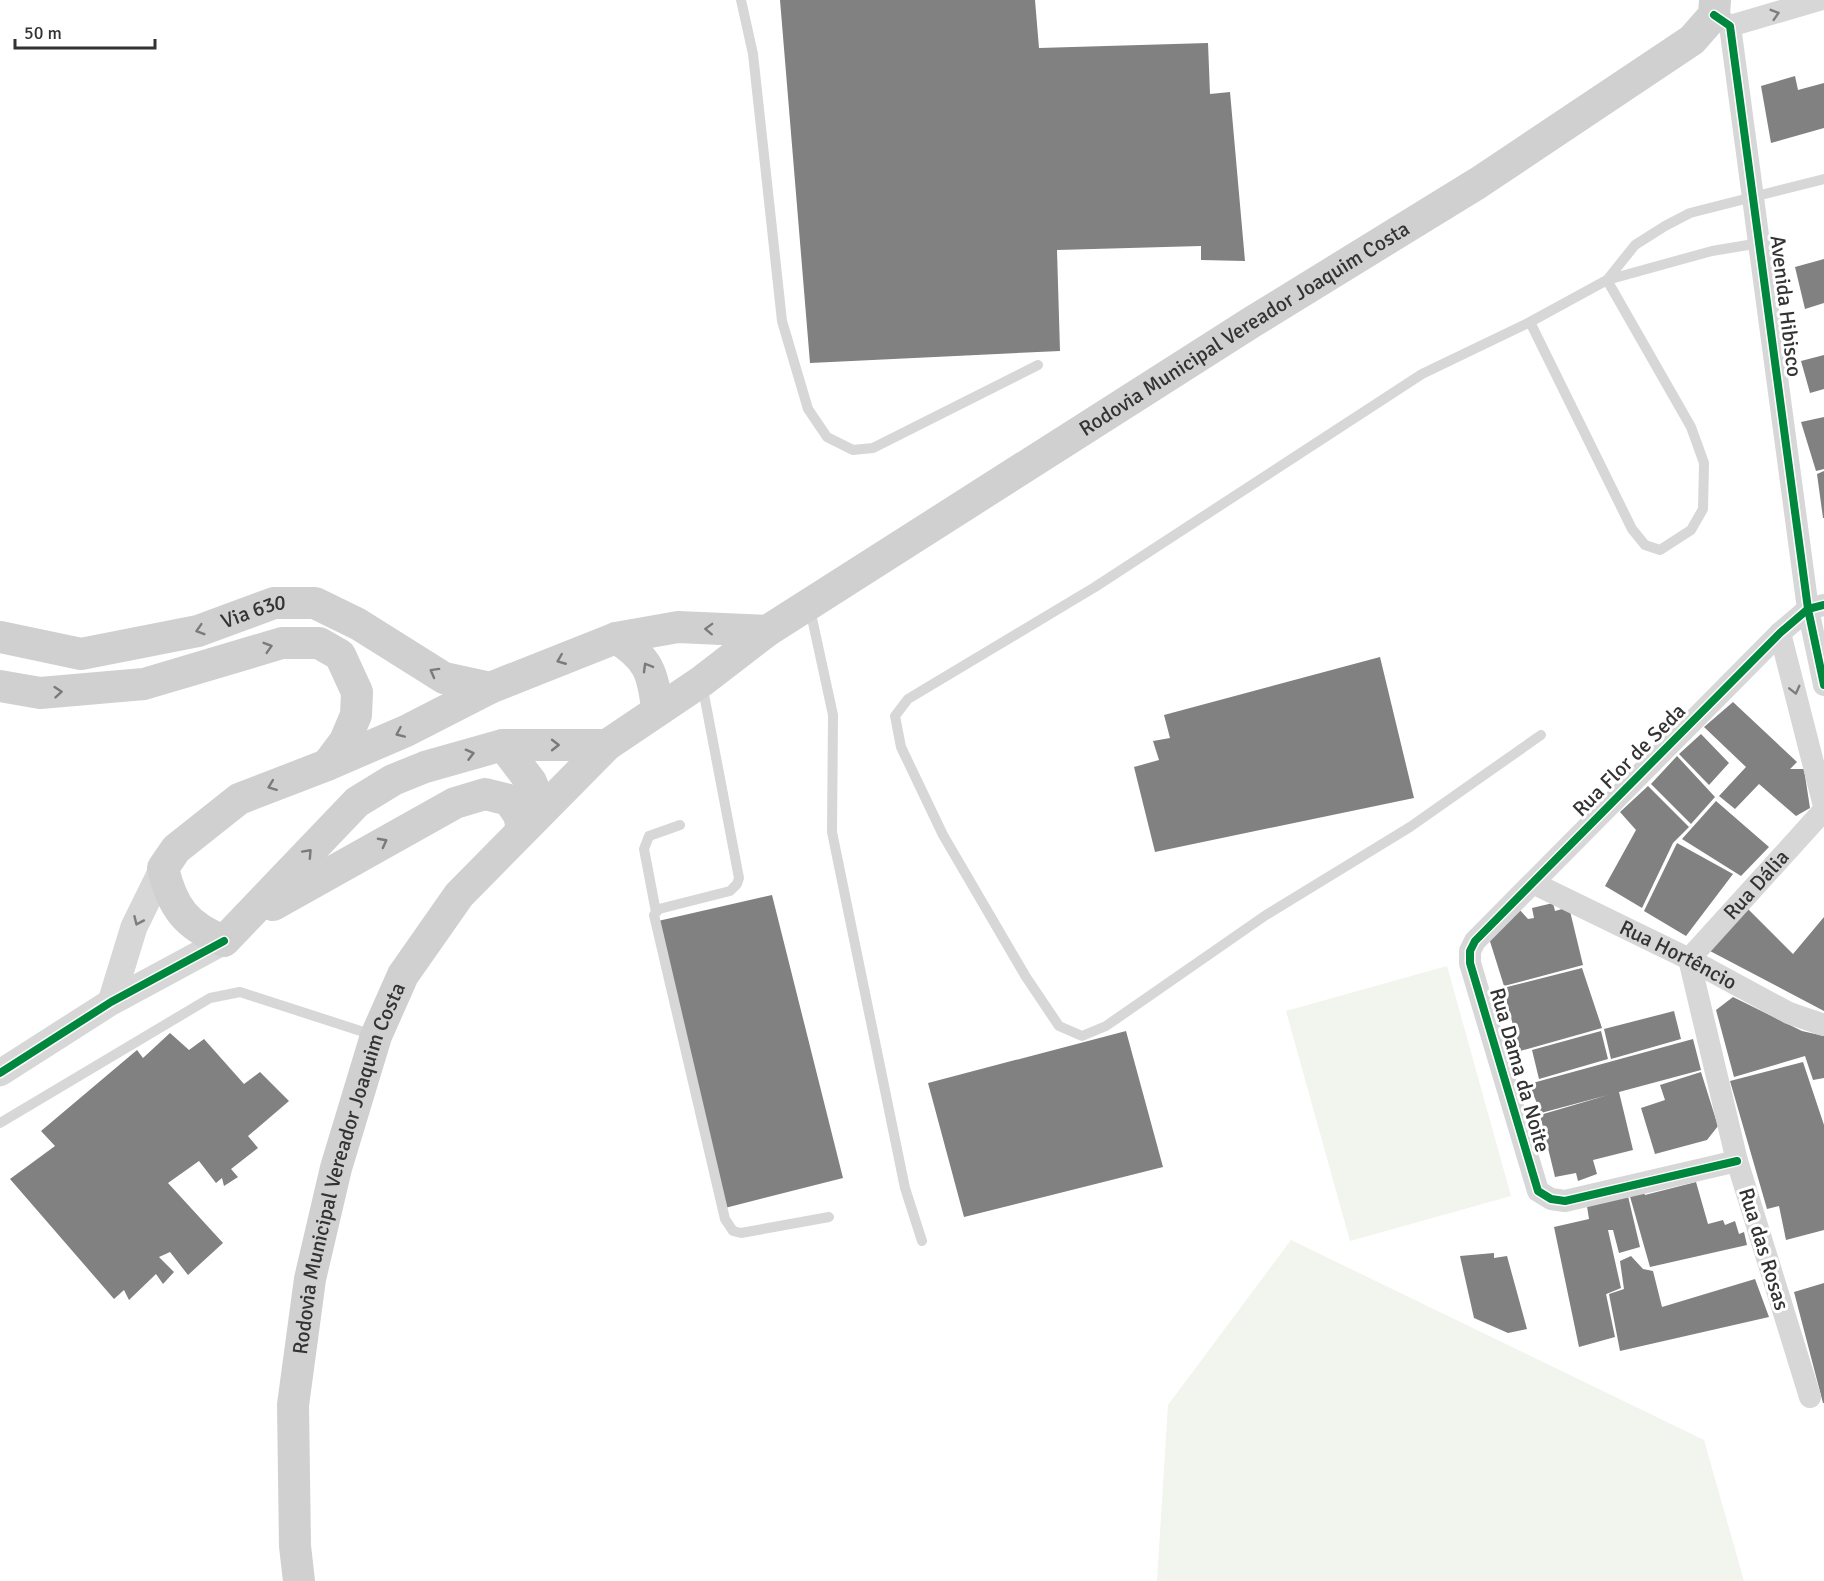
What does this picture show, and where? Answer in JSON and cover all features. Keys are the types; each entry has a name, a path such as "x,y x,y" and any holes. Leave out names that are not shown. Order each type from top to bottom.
{"main road":[{"name":"Rodovia Municipal Vereador Joaquim Costa","path":"299,1581 295,1546 292,1405 310,1279 336,1168 376,1036 403,975 459,895 607,745 657,709 702,681 767,631 808,603 1478,183 1692,40 1720,14"},
{"name":"Via 630","path":"0,637 81,654 198,631 274,603 315,603 358,624 444,678 490,688"},
{"path":"503,745 531,782 532,819 519,815 509,800 485,795 455,803 232,932 200,931 179,911 168,891 163,868 176,849 240,799 327,765 406,730 490,688 616,638 678,627 767,631"},
{"path":"616,638 636,650 648,667 654,681 657,709"},
{"name":"Via 630","path":"0,686 40,693 144,684 282,643 319,643 340,655 357,692 356,715 345,741 327,765"},
{"path":"232,932 357,802 375,789 425,767 503,745 607,745"}],"street":[{"path":"1720,14 1819,0"},
{"name":"Avenida Hibisco","path":"1720,14 1754,198 1816,607 1824,685"},
{"name":"Rua Flor de Seda","path":"1470,951 1475,941 1780,633 1816,607"},
{"path":"1780,633 1824,808"},
{"name":"Rua Dália","path":"1689,959 1824,808"},
{"path":"111,1002 134,927 163,868"},
{"name":"Rua Hortêncio","path":"1533,883 1689,959 1789,1013 1824,1025"},
{"path":"0,1073 111,1002 232,932"},
{"name":"Rua Dama da Noite","path":"1470,951 1470,963 1538,1191 1551,1199 1566,1201 1737,1161"},
{"name":"Rua das Rosas","path":"1689,959 1737,1161 1810,1398"}],"lane":[{"path":"741,0 753,54 782,321 808,409 827,437 853,450 873,448 1038,365"},
{"path":"1607,280 1635,246 1690,213 1824,179"},
{"path":"1541,735 1410,827 1266,915 1106,1026 1082,1036 1059,1026 1026,977 943,835 901,747 895,716 908,699 1095,587 1422,374 1530,322 1607,280 1712,251 1760,243"},
{"path":"1530,322 1632,529 1645,545 1660,550 1691,530 1703,509 1704,463 1691,427 1607,280"},
{"path":"808,603 833,715 832,832 905,1188 922,1241"},
{"path":"656,912 730,891 739,878 702,681"},
{"path":"680,825 649,836 644,849 656,912 654,915 725,1219 734,1231 741,1233 829,1217"},
{"path":"0,1123 210,998 240,992 376,1036"}],"shaded area":[{"path":"1447,966 1511,1196 1350,1241 1286,1011"},
{"path":"1291,1240 1704,1440 1744,1581 1157,1581 1168,1405"}],"building":[{"path":"780,0 1035,0 1039,48 1208,43 1210,94 1230,92 1245,261 1201,260 1201,246 1057,250 1060,351 810,363"},
{"path":"1795,76 1798,90 1824,83 1824,128 1771,143 1761,86"},
{"path":"1824,259 1824,303 1805,309 1795,267"},
{"path":"1824,355 1824,389 1810,393 1801,361"},
{"path":"1824,417 1824,469 1816,471 1801,422"},
{"path":"1824,471 1824,518 1823,518 1817,474"},
{"path":"1380,657 1414,798 1155,852 1134,767 1159,760 1153,741 1170,738 1164,715"},
{"path":"1733,702 1797,762 1790,769 1804,769 1810,808 1796,816 1759,784 1735,809 1719,796 1746,767 1704,727"},
{"path":"1701,734 1729,763 1709,785 1679,754"},
{"path":"1677,756 1715,797 1691,824 1651,784"},
{"path":"1648,786 1689,827 1673,843 1642,908 1605,886 1636,830 1620,812"},
{"path":"1716,801 1769,847 1741,876 1682,839"},
{"path":"1677,843 1733,874 1686,936 1644,911"},
{"path":"772,895 843,1178 725,1208 658,921"},
{"path":"1553,903 1555,911 1569,907 1583,965 1504,986 1488,935 1518,908 1528,919 1534,918 1532,908"},
{"path":"1748,909 1793,954 1824,917 1824,1011 1710,951"},
{"path":"1582,968 1602,1028 1520,1051 1503,988"},
{"path":"1733,997 1802,1031 1824,1036 1824,1078 1813,1080 1805,1056 1734,1077 1716,1010"},
{"path":"1674,1011 1681,1039 1611,1059 1604,1029"},
{"path":"1126,1031 1163,1167 964,1217 928,1083"},
{"path":"1601,1031 1608,1059 1539,1079 1532,1050"},
{"path":"170,1033 189,1050 204,1039 244,1084 260,1072 289,1101 248,1136 258,1148 231,1169 238,1177 224,1186 222,1178 216,1183 199,1161 168,1183 223,1243 188,1275 170,1252 159,1257 174,1272 163,1284 156,1274 129,1300 124,1290 114,1299 10,1179 55,1146 41,1131 137,1050 143,1058"},
{"path":"1693,1039 1701,1070 1619,1092 1633,1150 1593,1160 1597,1174 1578,1181 1576,1173 1555,1177 1540,1115 1608,1095 1541,1113 1529,1084"},
{"path":"1803,1062 1824,1125 1824,1230 1786,1240 1779,1206 1767,1209 1730,1081"},
{"path":"1701,1072 1718,1126 1707,1140 1655,1154 1641,1108 1665,1100 1660,1085"},
{"path":"1696,1182 1708,1224 1723,1220 1725,1225 1735,1221 1739,1234 1744,1232 1747,1245 1650,1267 1629,1193 1642,1189 1645,1195"},
{"path":"1627,1192 1640,1247 1619,1253 1613,1230 1608,1230 1621,1288 1606,1294 1615,1337 1579,1347 1554,1227 1589,1219 1586,1200"},
{"path":"1494,1253 1494,1258 1507,1256 1527,1329 1508,1333 1474,1318 1460,1256"},
{"path":"1631,1256 1643,1269 1653,1271 1662,1307 1755,1279 1769,1317 1620,1351 1609,1294 1624,1289 1620,1261"},
{"path":"1824,1283 1824,1403 1823,1403 1794,1292"}],"cycle path":[{"path":"1714,15 1730,26 1808,609 1824,685"},
{"path":"1737,1161 1565,1201 1551,1199 1538,1191 1470,963 1470,951 1475,941 1780,633 1808,609 1824,605"},
{"path":"0,1073 111,1002 224,941"}]}
